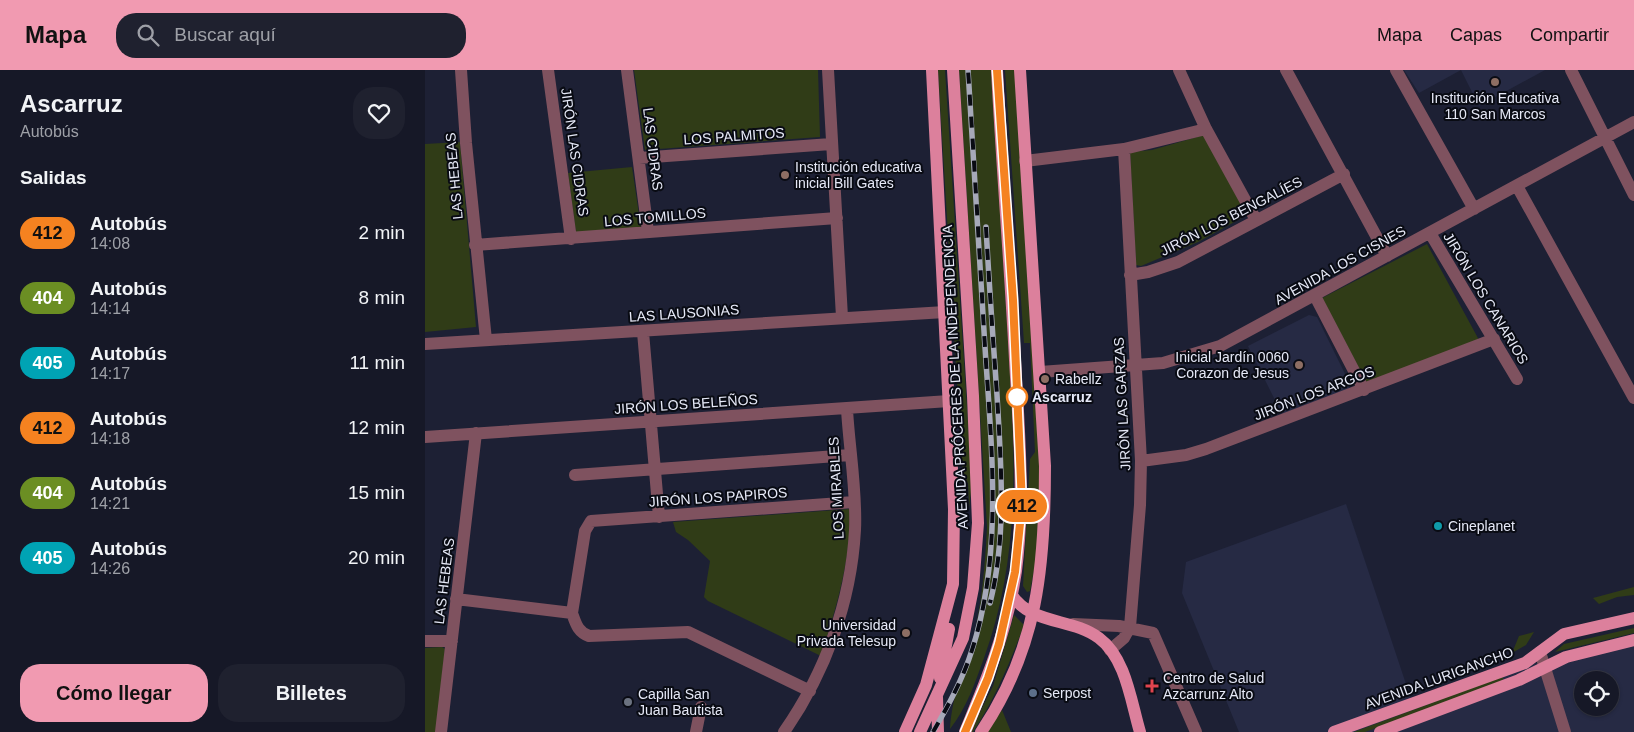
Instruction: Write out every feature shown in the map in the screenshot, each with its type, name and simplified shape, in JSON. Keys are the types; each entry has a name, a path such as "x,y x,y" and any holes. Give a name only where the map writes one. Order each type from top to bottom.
{"main road":[{"name":"AVENIDA PRÓCERES DE LA INDEPENDENCIA","path":"905,732 925,685 953,584 954,509 932,70"},
{"name":"AVENIDA PRÓCERES DE LA INDEPENDENCIA","path":"919,732 937,696 964,632 973,588 978,524 973,396 953,70"},
{"path":"965,732 994,663 1011,594 1018,545 1022,480 997,70"},
{"path":"981,732 1012,680 1027,642 1041,567 1045,494 1040,372 1019,70"},
{"path":"938,732 937,696 951,619 953,584"},
{"path":"1011,594 1020,607 1033,614 1092,634 1111,650 1123,674 1140,732"},
{"name":"AVENIDA LURIGANCHO","path":"1335,732 1518,666 1558,638 1571,632 1634,618"},
{"path":"1380,732 1519,680 1575,654 1634,640"}],"street":[{"name":"LAS HEBEAS","path":"461,70 475,245 486,340"},
{"name":"JIRÓN LAS CIDRAS","path":"548,70 571,239"},
{"name":"LAS CIDRAS","path":"627,70 648,232"},
{"path":"827,70 842,317"},
{"path":"1179,70 1206,129 1256,220"},
{"path":"1286,70 1387,256"},
{"path":"1396,70 1474,209"},
{"path":"1571,70 1634,195"},
{"name":"AVENIDA LOS CISNES","path":"1040,372 1163,363 1220,346 1634,122"},
{"path":"1025,161 1124,149 1206,129"},
{"name":"LOS PALMITOS","path":"639,158 831,144"},
{"name":"JIRÓN LAS GARZAS","path":"1124,149 1141,461 1140,505 1130,627"},
{"name":"JIRÓN LOS BENGALÍES","path":"1130,275 1164,268 1344,174"},
{"path":"1517,186 1634,398"},
{"name":"LOS TOMILLOS","path":"475,245 837,218"},
{"name":"JIRÓN LOS CANARIOS","path":"1430,233 1517,379"},
{"path":"1315,296 1364,390"},
{"name":"LAS LAUSONIAS","path":"425,344 945,312"},
{"path":"643,332 659,517"},
{"name":"JIRÓN LOS ARGOS","path":"1141,461 1186,455 1206,449 1494,339"},
{"name":"JIRÓN LOS BELEÑOS","path":"425,437 949,401"},
{"name":"LOS MIRABLES","path":"784,732 810,691 829,647 847,590 855,529 847,409"},
{"name":"LAS HEBEAS","path":"441,732 476,433"},
{"path":"575,475 850,455"},
{"name":"JIRÓN LOS PAPIROS","path":"572,613 587,526 591,521 854,502"},
{"path":"457,599 572,613 577,627 582,633 589,636 688,632 810,691"},
{"path":"1067,624 1130,627 1155,634 1196,732"},
{"path":"1111,650 1124,638 1130,627"},
{"path":"425,641 451,641"},
{"path":"1540,652 1565,732"},
{"path":"696,732 701,707"}],"shaded area":[{"path":"1404,70 1461,70 1419,93"},
{"name":"Institución Educativa 110 San Marcos","path":"1461,70 1545,70 1479,106"},
{"name":"Inicial Jardín 0060 Corazon de Jesus","path":"1309,315 1317,317 1350,384 1349,390 1282,414 1248,346"},
{"path":"1346,504 1414,708 1569,651 1634,634 1634,732 1239,732 1182,593 1186,562"}],"green space":[{"path":"634,70 818,70 820,137 645,150"},
{"path":"938,70 945,70 972,484 969,508 968,483 963,481"},
{"path":"959,70 992,70 1011,397 1013,484 1011,528 1006,571 997,615 974,686 950,729 955,695 972,643 981,600 987,527"},
{"path":"1005,70 1015,70 1040,477 1037,555 1030,591 1027,592 1023,586 1030,459 1035,452 1030,343 1024,343"},
{"path":"1204,135 1247,215 1198,242 1141,266 1136,265 1130,152 1152,150"},
{"path":"460,142 476,327 425,332 425,144"},
{"path":"632,167 641,228 576,233 568,173"},
{"path":"1427,244 1479,340 1368,385 1322,298"},
{"path":"850,509 848,547 842,584 821,656 708,601 704,597 710,561 688,540 676,532 673,522"},
{"path":"1634,587 1634,595 1617,597 1599,604 1593,598"},
{"path":"1014,615 1024,625 995,693 973,732 970,732 993,686"},
{"path":"1634,628 1634,633 1555,652 1564,644"},
{"path":"1534,632 1526,645 1512,653 1519,636"},
{"path":"442,647 445,649 436,732 425,732 425,648"},
{"path":"1501,677 1504,678 1501,681 1365,732 1354,732"},
{"path":"1002,710 1011,732 987,732"}],"railway":[{"path":"933,732 960,682 972,650 989,572 992,532 992,451 968,70"},
{"path":"986,227 1001,473 999,552 990,603"}],"bus line":[{"name":"412","path":"965,732 994,663 999,644 1015,572 1022,504 1013,300 997,70"}],"place":[{"name":"Institución Educativa 110 San Marcos","path":"1495,82"},
{"name":"Institución educativa inicial Bill Gates","path":"785,175"},
{"name":"Inicial Jardín 0060 Corazon de Jesus","path":"1299,365"},
{"name":"Rabellz","path":"1045,379"},
{"name":"Ascarruz","path":"1017,397"},
{"name":"Cineplanet","path":"1438,526"},
{"name":"Universidad Privada Telesup","path":"906,633"},
{"name":"Centro de Salud Azcarrunz Alto","path":"1152,686"},
{"name":"Serpost","path":"1033,693"},
{"name":"Capilla San Juan Bautista","path":"628,702"}]}
